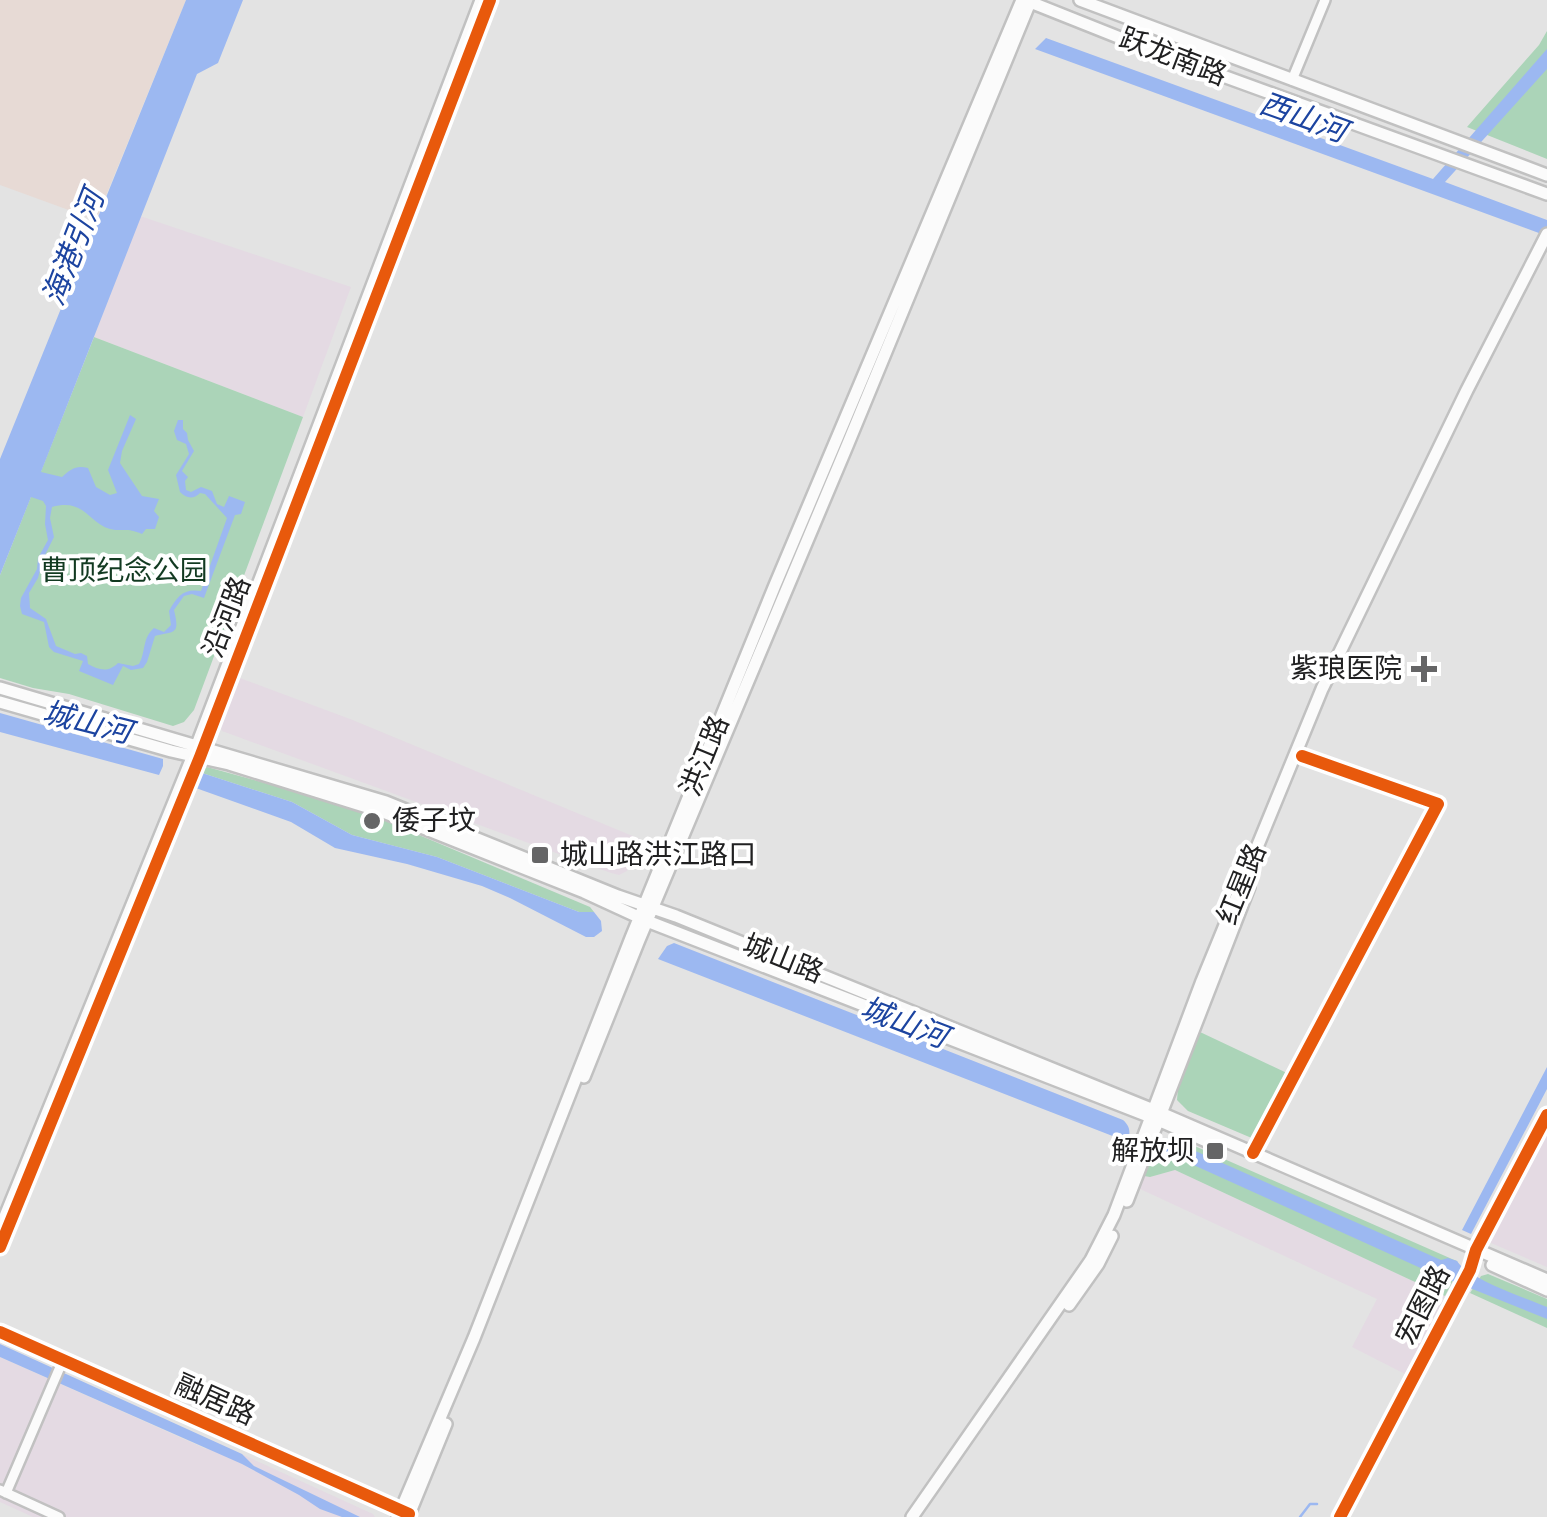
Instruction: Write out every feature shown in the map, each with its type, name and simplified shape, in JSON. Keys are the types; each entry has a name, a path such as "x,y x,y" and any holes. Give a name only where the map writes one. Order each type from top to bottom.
{"main road":[{"name":"跃龙南路","path":"1080,0 1547,175"},
{"name":"跃龙南路","path":"1027,1 1547,194"},
{"name":"洪江路","path":"404,1515 646,913 1027,1"},
{"name":"红星路","path":"912,1517 1091,1260 1114,1215 1328,694 1546,241"},
{"name":"红星路","path":"920,1517 1098,1264 1120,1219 1202,981 1322,689 1467,390 1546,241"},
{"name":"城山路","path":"0,688 198,751 386,802 646,913 1254,1153 1473,1259 1547,1280"},
{"name":"城山路","path":"0,702 171,751 198,751"},
{"name":"城山路","path":"1156,1115 1547,1290"}],"street":[{"name":"沿河路","path":"0,1226 198,751 480,0"},
{"name":"沿河路","path":"0,1248 490,0"},
{"path":"1292,80 1325,0"},
{"path":"1254,1153 1438,804 1302,756"},
{"name":"宏图路","path":"1340,1517 1547,1115"},
{"name":"融居路","path":"0,1332 61,1364 404,1515"},
{"path":"59,1517 3,1492 61,1364"}],"shaded area":[{"path":"0,0 186,0 96,220 0,185"},
{"path":"140,216 351,287 303,417 94,337"},
{"path":"237,677 350,719 640,839 627,871 611,873 222,731 219,722"},
{"path":"1547,1130 1547,1267 1491,1243 1489,1238"},
{"path":"1175,1170 1445,1296 1405,1374 1352,1347 1377,1299 1138,1188 1144,1176"},
{"path":"0,1357 206,1449 211,1440 375,1517 33,1517 0,1502"}],"green space":[{"path":"1547,31 1547,159 1467,127"},
{"name":"曹顶纪念公园","path":"94,337 303,417 194,710 184,722 173,726 69,694 0,678 0,575"},
{"path":"207,767 376,817 594,912 579,912 437,857 352,835 292,802 199,772"},
{"path":"1200,1032 1289,1074 1254,1139 1188,1111 1177,1100"},
{"path":"1161,1139 1181,1140 1457,1261 1460,1267 1445,1296 1175,1170 1144,1176"},
{"path":"1488,1274 1547,1299 1547,1328 1470,1293 1481,1276"}],"water":[{"path":"186,0 243,0 218,63 197,74 41,472 62,477 74,468 88,468 96,487 110,495 117,493 108,470 130,415 136,419 120,463 142,496 159,499 154,511 159,517 155,529 146,529 142,534 110,529 79,508 52,507 54,537 29,593 30,608 46,619 56,646 81,653 87,656 88,664 107,669 118,663 139,664 150,632 154,628 164,632 171,625 169,611 178,597 201,591 227,518 205,494 190,497 180,492 176,475 189,454 174,431 178,420 183,420 183,429 194,451 182,471 188,477 186,490 201,487 212,491 217,504 224,507 229,496 245,502 241,514 235,515 204,598 184,596 174,610 176,628 155,636 143,668 131,670 123,666 113,685 79,671 83,661 54,652 49,647 44,622 22,614 21,598 48,540 43,501 31,497 0,575 0,459"},
{"path":"1046,38 1433,179 1547,49 1547,69 1445,182 1547,220 1547,236 1035,49"},
{"path":"0,713 163,759 163,766 159,775 0,732"},
{"path":"199,772 292,802 352,835 437,857 579,912 594,912 602,931 586,937 482,886 335,848 291,822 193,787"},
{"path":"674,943 1123,1120 1129,1130 1128,1142 658,959"},
{"path":"1547,1067 1547,1089 1471,1234 1462,1230"},
{"path":"1166,1138 1441,1260 1457,1261 1485,1281 1547,1307 1547,1319 1450,1280 1446,1282 1167,1153 1157,1144"},
{"path":"0,1344 242,1454 254,1466 360,1517 342,1517 320,1509 242,1464 0,1357"}],"waterway":[{"path":"1300,1517 1310,1504 1317,1504"}],"cycle path":[{"path":"0,1247 200,757 490,0"},
{"path":"1253,1153 1438,804 1302,756"},
{"path":"1340,1517 1547,1115"},
{"path":"0,1332 409,1514"}],"place":[{"name":"紫琅医院","path":"1424,669"},
{"name":"倭子坟","path":"372,821"},
{"name":"城山路洪江路口","path":"540,855"},
{"name":"解放坝","path":"1215,1151"}],"water label":[{"name":"西山河","path":"1303,118"},
{"name":"海港引河","path":"74,248"},
{"name":"城山河","path":"87,723"},
{"name":"城山河","path":"904,1023"}]}
